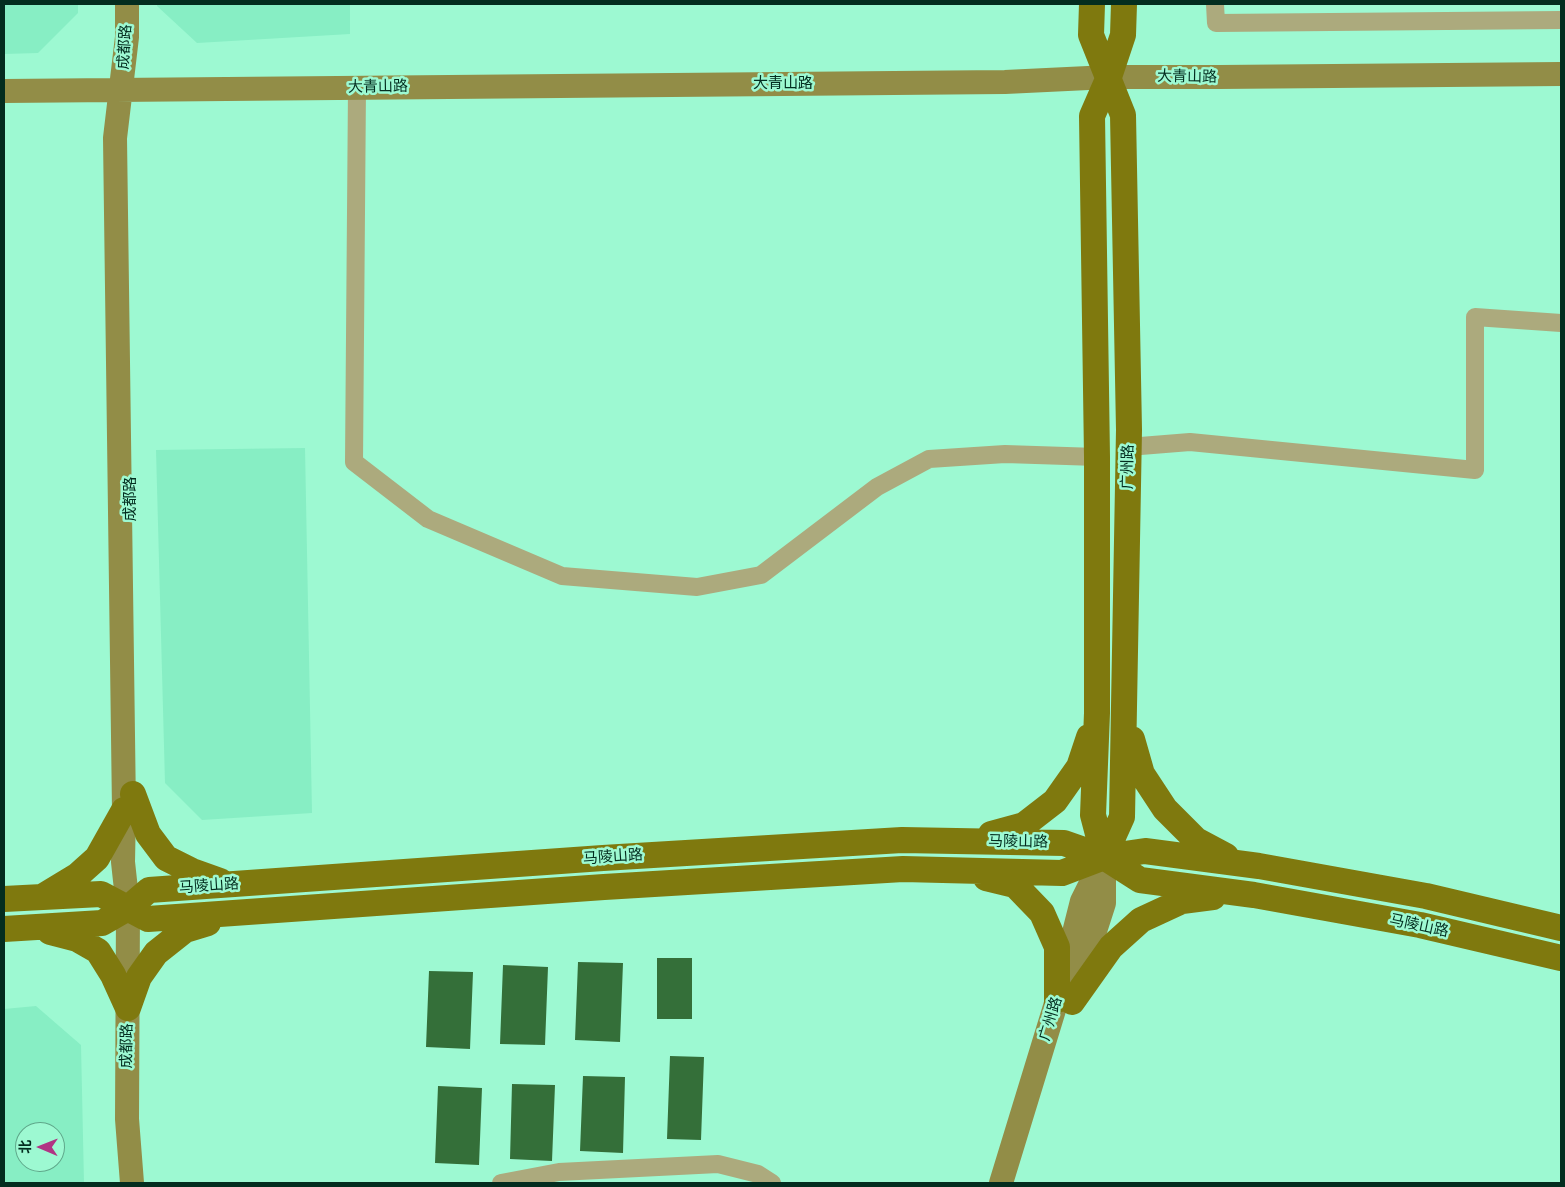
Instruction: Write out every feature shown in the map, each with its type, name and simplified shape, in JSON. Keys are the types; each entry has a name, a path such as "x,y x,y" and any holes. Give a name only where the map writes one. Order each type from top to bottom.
{"main road":[{"name":"广州路","path":"1092,4 1091,35 1123,115 1128,447 1122,817 1104,857"},
{"name":"广州路","path":"1104,857 1094,815 1097,713 1097,457 1092,116 1124,35 1124,4"},
{"path":"966,841 1024,825 1055,801 1079,767 1097,713"},
{"path":"1125,713 1142,774 1165,809 1196,840 1242,864"},
{"path":"41,897 78,875 97,858 129,802 148,834 166,858 192,872 233,885"},
{"name":"马陵山路","path":"4,929 102,923 128,908 149,890 603,858 883,841 966,841 1064,843 1104,857 1140,880 1243,894 1420,925 1561,958"},
{"name":"马陵山路","path":"4,900 101,894 148,919 710,880 903,869 1062,872 1104,857 1145,851 1242,864 1426,896 1561,928"},
{"path":"956,870 1015,885 1042,913 1057,946 1064,1001"},
{"path":"1064,1001 1111,947 1142,920 1182,901 1243,894"},
{"path":"128,1008 139,977 156,953 185,930 241,913"},
{"path":"32,927 77,939 98,952 113,976 128,1008"}],"street":[{"name":"成都路","path":"114,4 114,35 128,137 129,802 135,860 128,908 126,1118 132,1183"},
{"name":"成都路","path":"121,90 127,37 127,4"},
{"path":"1215,4 1216,23 1561,20"},
{"name":"大青山路","path":"4,91 1005,82 1109,77 1561,74"},
{"path":"357,88 354,462 428,519 562,576 697,587 761,575 877,487 928,459 1005,454 1097,457"},
{"path":"1128,447 1190,442 1474,470 1475,316 1561,323"},
{"name":"广州路","path":"1017,1183 1064,1001 1082,901 1104,857"},
{"name":"广州路","path":"1001,1183 1064,1001"},
{"path":"501,1183 560,1172 718,1164 758,1174 772,1183"}],"shaded area":[{"path":"4,4 78,4 78,13 38,53 4,54"},
{"path":"157,4 350,4 350,34 197,43"},
{"path":"305,448 312,813 202,820 165,783 156,450"},
{"path":"36,1006 81,1045 84,1183 4,1183 4,1009"}],"building":[{"path":"657,958 692,958 692,1019 657,1019"},
{"path":"578,962 623,963 620,1042 575,1040"},
{"path":"503,965 548,967 545,1045 500,1044"},
{"path":"429,971 473,972 470,1049 426,1047"},
{"path":"670,1056 704,1057 701,1140 667,1139"},
{"path":"583,1076 625,1077 623,1153 580,1151"},
{"path":"512,1084 555,1085 552,1161 510,1159"},
{"path":"438,1086 482,1088 479,1165 435,1163"}]}
